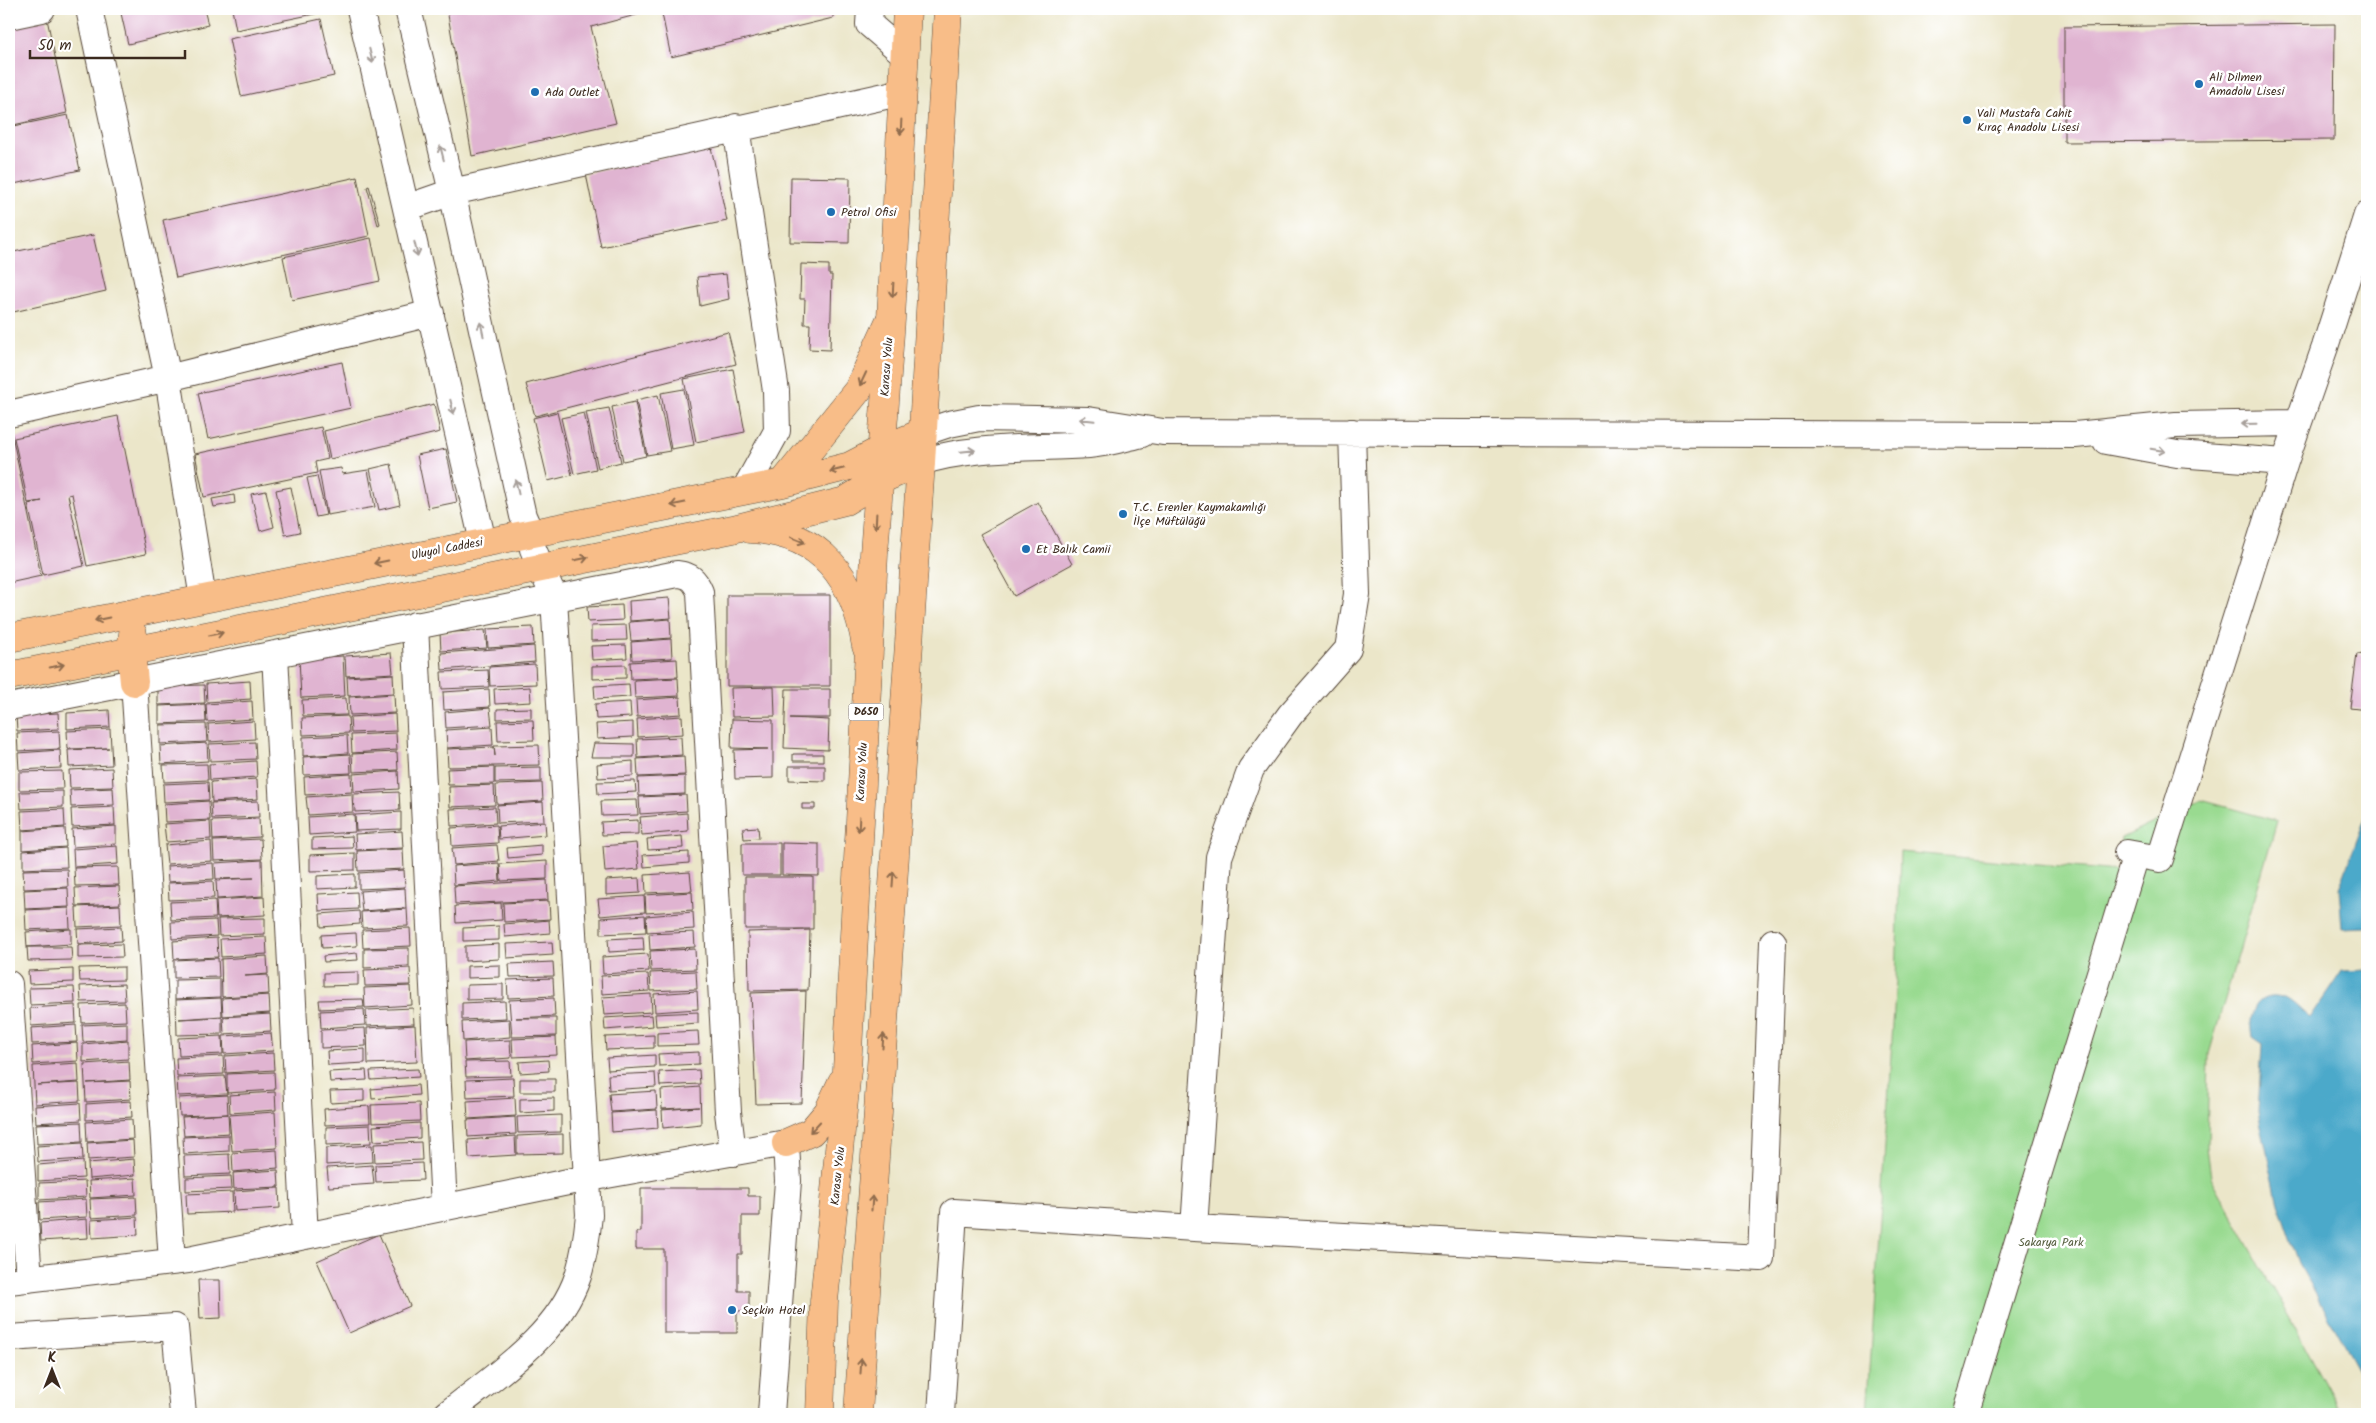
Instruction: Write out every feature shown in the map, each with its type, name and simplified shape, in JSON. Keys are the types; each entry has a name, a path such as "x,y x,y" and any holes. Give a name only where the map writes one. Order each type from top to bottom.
{"main road":[{"name":"Karasu Yolu","path":"820,1414 824,1301 848,1070 878,481 891,319 907,9"},
{"path":"858,1414 921,462 948,9"},
{"path":"783,483 858,390 891,319"},
{"name":"Uluyol Caddesi","path":"9,676 370,602 535,550 744,491 850,466 881,450 922,433"},
{"name":"Uluyol Caddesi","path":"9,638 483,542 535,550 734,529 845,501 878,481 921,462"},
{"path":"734,529 761,530 800,540 817,550 831,562 842,576 851,593 864,634 869,661"},
{"path":"134,682 131,651 134,630 143,624 202,606 203,599"},
{"path":"786,1143 811,1132 828,1112 848,1070"}],"street":[{"path":"9,16 42,9"},
{"path":"89,9 168,378 203,599"},
{"path":"360,9 483,542"},
{"path":"408,9 452,192 523,516 554,597 588,1178 589,1215 585,1247 577,1277 562,1308 543,1335 447,1414"},
{"path":"870,9 870,24 905,55"},
{"path":"406,208 452,192 736,127 903,92"},
{"path":"736,127 776,391 777,431 744,491"},
{"path":"1965,1414 2132,854 2160,859 2285,462 2367,215"},
{"path":"9,414 168,378 431,314"},
{"path":"922,433 949,424 978,418 1088,420 1152,432 2076,436 2176,426 2298,423"},
{"path":"921,462 949,453 1002,447 1091,446 1152,432"},
{"path":"1194,1228 1219,857 1251,769 1290,715 1348,649 1357,594 1352,432"},
{"path":"2076,436 2177,454 2285,462"},
{"path":"9,707 554,597 677,574 687,575 696,582 700,592 728,1102 733,1153"},
{"path":"415,625 444,1207"},
{"path":"275,654 305,1236"},
{"path":"134,682 172,1262"},
{"path":"941,1414 954,1212 1194,1228 1761,1258 1773,942"},
{"path":"9,984 19,1280 172,1262 588,1178 786,1143 788,1180 771,1414"},
{"path":"9,1338 175,1327 184,1414"}],"green space":[{"name":"Sakarya Park","path":"2201,800 2277,821 2209,1054 2207,1147 2211,1177 2342,1414 1867,1414 1896,980 1900,852 2118,871 2122,838"}],"water":[{"path":"2367,813 2367,927 2342,928 2339,888"},
{"path":"2367,970 2367,1387 2299,1264 2278,1203 2258,1112 2262,1044 2252,1037 2251,1020 2256,1005 2261,1000 2275,996 2285,998 2310,1018 2342,971"}],"building":[{"path":"120,9 204,9 208,25 128,44"},
{"path":"232,9 318,9 319,13 236,30"},
{"name":"Ada Outlet","path":"447,9 658,9 591,27 616,123 472,156"},
{"path":"661,9 833,9 833,18 671,57"},
{"path":"47,19 67,113 9,126 9,27"},
{"path":"321,19 334,76 241,96 229,39"},
{"name":"Ali Dilmen Amadolu Lisesi","path":"2335,24 2334,140 2064,142 2064,27"},
{"path":"68,115 80,170 9,185 9,127"},
{"path":"711,147 727,221 601,247 586,174"},
{"path":"357,177 369,236 176,278 163,220"},
{"path":"791,177 850,178 849,243 790,242"},
{"path":"369,186 380,224 378,225 367,187"},
{"path":"93,235 106,291 9,313 9,253"},
{"path":"371,238 380,281 292,300 283,257"},
{"path":"801,264 829,265 829,275 832,275 830,350 809,349 810,324 804,324 805,299 800,299"},
{"path":"726,274 729,299 700,306 697,277"},
{"path":"728,332 736,364 535,416 526,384"},
{"path":"342,362 351,408 208,439 198,393"},
{"path":"733,369 745,432 696,442 684,379"},
{"path":"684,389 694,445 671,449 661,393"},
{"path":"658,395 670,451 647,455 636,400"},
{"path":"635,402 646,456 623,461 612,407"},
{"path":"434,404 440,432 330,459 324,431"},
{"path":"609,408 621,462 598,468 586,412"},
{"path":"557,412 572,475 548,481 533,418"},
{"path":"584,413 596,469 574,474 561,418"},
{"path":"118,416 146,554 87,566 72,494 68,495 84,566 43,575 28,504 42,501 28,503 14,438"},
{"path":"321,427 328,459 315,462 317,473 204,497 195,454"},
{"path":"12,435 41,576 9,583 9,436"},
{"path":"446,449 457,502 428,508 417,455"},
{"path":"391,464 400,505 379,510 370,469"},
{"path":"341,468 342,474 368,470 375,507 327,515 319,471"},
{"path":"317,476 326,515 316,517 307,478"},
{"path":"291,487 300,532 285,535 276,490"},
{"path":"266,491 274,527 260,531 251,494"},
{"path":"234,495 235,503 214,507 212,499"},
{"name":"Et Balık Camii","path":"1038,502 1072,564 1014,596 980,534"},
{"path":"727,595 830,595 830,686 727,686"},
{"path":"669,598 671,618 630,621 629,601"},
{"path":"622,605 623,620 588,622 587,607"},
{"path":"670,619 671,638 631,641 629,622"},
{"path":"626,625 627,640 591,641 591,626"},
{"path":"533,627 534,645 488,648 487,629"},
{"path":"485,630 487,648 441,651 440,633"},
{"path":"671,639 672,658 632,660 631,642"},
{"path":"626,645 627,658 592,660 591,646"},
{"path":"534,646 535,662 442,670 441,653"},
{"path":"391,653 393,673 346,676 345,656"},
{"path":"2357,654 2367,655 2367,710 2350,708"},
{"path":"343,656 345,696 301,698 299,658"},
{"path":"677,659 678,677 631,679 630,662"},
{"path":"535,664 536,684 490,686 489,667"},
{"path":"626,665 626,678 592,679 592,666"},
{"path":"488,670 489,687 442,689 441,672"},
{"path":"393,674 394,693 348,696 347,677"},
{"path":"678,678 679,696 635,698 634,680"},
{"path":"250,681 251,699 207,702 206,684"},
{"path":"629,684 630,697 595,699 594,686"},
{"path":"204,685 205,703 158,705 158,686"},
{"path":"530,687 531,702 495,704 494,689"},
{"path":"774,687 775,716 732,717 731,688"},
{"path":"489,689 490,707 444,710 443,692"},
{"path":"786,689 830,689 830,718 790,718 829,720 828,750 784,748"},
{"path":"394,694 395,713 350,715 349,697"},
{"path":"680,697 681,714 637,717 636,700"},
{"path":"346,698 347,715 303,716 302,700"},
{"path":"252,701 253,719 207,722 206,704"},
{"path":"630,702 631,717 596,719 595,704"},
{"path":"205,704 206,722 159,724 159,706"},
{"path":"490,708 492,725 446,728 445,712"},
{"path":"531,708 531,718 497,719 497,709"},
{"path":"109,710 110,727 67,729 67,713"},
{"path":"58,713 59,729 17,731 16,715"},
{"path":"395,714 396,731 351,733 350,717"},
{"path":"348,716 349,733 303,735 302,718"},
{"path":"682,716 683,734 638,737 637,719"},
{"path":"732,719 773,720 773,778 735,779 734,750 768,749 731,748"},
{"path":"533,720 534,740 498,741 497,721"},
{"path":"254,721 255,739 209,742 208,724"},
{"path":"633,722 633,737 597,739 596,724"},
{"path":"206,724 207,742 160,744 160,725"},
{"path":"492,727 493,745 447,748 446,730"},
{"path":"110,729 112,765 69,767 68,750 109,748 68,749 67,731"},
{"path":"59,731 60,749 18,751 17,733"},
{"path":"396,733 397,750 352,753 351,735"},
{"path":"347,735 348,753 303,756 303,737"},
{"path":"681,737 682,755 638,758 637,739"},
{"path":"255,742 256,759 210,761 209,744"},
{"path":"207,743 208,761 161,764 160,746"},
{"path":"594,743 634,744 634,757 591,757"},
{"path":"539,745 540,765 448,767 447,749 494,747 495,756 494,746"},
{"path":"60,750 61,768 19,770 18,753"},
{"path":"397,752 398,770 353,772 352,754"},
{"path":"350,754 351,773 304,775 303,757"},
{"path":"793,754 823,754 823,761 793,761"},
{"path":"684,756 685,775 638,777 637,759"},
{"path":"256,761 257,777 210,780 209,764"},
{"path":"633,761 633,776 598,778 597,764"},
{"path":"207,764 208,780 164,782 163,765"},
{"path":"789,766 825,766 825,781 789,780"},
{"path":"494,767 494,784 448,785 447,769"},
{"path":"541,767 541,782 495,783 495,768"},
{"path":"112,768 113,787 70,788 69,770"},
{"path":"62,771 63,789 19,790 19,772"},
{"path":"398,771 399,789 354,792 353,774"},
{"path":"351,774 352,792 305,795 304,777"},
{"path":"685,776 685,794 639,796 638,778"},
{"path":"257,779 258,799 212,802 211,782"},
{"path":"635,781 636,792 598,794 597,782"},
{"path":"208,782 209,800 164,802 163,784"},
{"path":"542,783 543,801 497,804 496,785"},
{"path":"494,785 495,805 450,807 449,787"},
{"path":"113,788 114,805 71,807 70,790"},
{"path":"63,791 63,807 21,809 20,792"},
{"path":"399,792 400,810 355,812 354,794"},
{"path":"352,794 353,812 308,815 306,797"},
{"path":"686,795 687,811 640,814 639,797"},
{"path":"637,800 638,815 602,816 601,801"},
{"path":"209,801 210,820 165,822 164,804"},
{"path":"258,801 259,817 212,819 211,803"},
{"path":"543,802 544,821 498,823 497,805"},
{"path":"802,804 815,804 815,809 802,809"},
{"path":"114,807 115,825 72,827 71,809"},
{"path":"495,807 496,823 451,826 450,809"},
{"path":"64,809 65,827 22,830 21,811"},
{"path":"401,812 401,829 356,831 355,815"},
{"path":"687,813 688,831 642,835 640,817"},
{"path":"354,814 355,832 309,835 308,817"},
{"path":"259,819 260,837 213,840 212,821"},
{"path":"638,820 638,834 602,835 601,822"},
{"path":"210,821 211,839 166,842 164,824"},
{"path":"545,822 546,835 499,839 498,826"},
{"path":"497,825 498,843 452,846 451,828"},
{"path":"116,826 116,844 73,847 72,829"},
{"path":"758,827 759,838 744,839 743,828"},
{"path":"65,828 66,847 22,850 22,831"},
{"path":"402,831 403,848 356,850 355,834"},
{"path":"352,836 353,848 312,849 312,838"},
{"path":"682,836 683,848 648,850 647,839"},
{"path":"261,839 262,859 214,861 213,841"},
{"path":"211,841 212,861 167,864 165,845"},
{"path":"636,843 639,869 605,872 603,846"},
{"path":"742,843 780,843 780,875 742,875"},
{"path":"782,843 819,844 819,876 782,875"},
{"path":"497,845 499,861 454,865 452,848"},
{"path":"542,845 542,855 508,858 507,848"},
{"path":"117,846 118,864 74,867 73,849"},
{"path":"66,848 67,867 23,869 23,851"},
{"path":"403,849 404,869 358,871 357,851"},
{"path":"689,852 689,863 644,867 643,855"},
{"path":"355,853 355,870 310,871 310,855"},
{"path":"262,860 263,896 217,899 216,880 254,878 216,879 215,863"},
{"path":"547,861 547,879 501,881 500,864"},
{"path":"213,863 214,879 168,882 167,866"},
{"path":"499,863 500,881 454,885 453,866"},
{"path":"118,867 119,885 75,886 74,868"},
{"path":"67,869 68,887 24,889 23,870"},
{"path":"404,870 405,887 359,889 359,873"},
{"path":"690,872 692,891 646,893 645,875"},
{"path":"355,874 355,887 317,889 317,876"},
{"path":"745,877 813,877 813,929 745,929"},
{"path":"639,878 640,893 606,895 606,880"},
{"path":"547,880 548,900 455,904 454,886"},
{"path":"213,881 214,898 169,900 168,883"},
{"path":"119,886 120,904 76,906 75,888"},
{"path":"68,888 69,907 25,909 24,890"},
{"path":"405,888 406,908 362,911 360,891"},
{"path":"357,892 358,909 319,911 318,894"},
{"path":"692,892 693,910 646,913 645,895"},
{"path":"644,896 645,912 600,916 598,899"},
{"path":"264,897 265,915 217,918 216,900"},
{"path":"215,900 216,918 171,920 170,902"},
{"path":"549,901 550,919 504,922 503,903"},
{"path":"501,903 502,920 456,923 455,906"},
{"path":"120,905 121,925 77,927 76,907"},
{"path":"69,908 70,928 26,930 25,910"},
{"path":"407,909 408,926 362,928 361,912"},
{"path":"359,911 360,924 321,927 320,914"},
{"path":"693,912 694,929 647,932 646,916"},
{"path":"645,915 646,932 601,934 601,918"},
{"path":"265,918 265,934 219,936 218,919"},
{"path":"216,920 217,936 172,939 171,922"},
{"path":"549,920 550,933 505,937 504,924"},
{"path":"499,926 499,940 463,941 463,928"},
{"path":"121,927 122,941 78,944 77,929"},
{"path":"410,928 411,946 363,948 362,930"},
{"path":"71,929 71,944 27,947 26,932"},
{"path":"810,930 808,990 749,991 748,932"},
{"path":"694,932 695,947 650,950 649,934"},
{"path":"356,933 357,946 322,948 321,935"},
{"path":"266,937 267,954 221,957 220,939"},
{"path":"643,937 644,950 609,952 608,939"},
{"path":"217,938 218,957 174,959 173,941"},
{"path":"552,942 553,955 507,958 506,944"},
{"path":"122,944 123,957 78,958 78,945"},
{"path":"499,944 499,959 465,961 465,946"},
{"path":"27,947 71,947 72,960 28,961"},
{"path":"409,948 409,966 364,968 364,949"},
{"path":"695,949 696,969 651,971 650,951"},
{"path":"357,953 358,960 324,962 323,956"},
{"path":"648,954 649,971 603,974 602,957"},
{"path":"267,956 268,974 245,976 268,975 269,994 222,997 221,959"},
{"path":"218,958 219,977 174,978 174,960"},
{"path":"553,962 554,976 510,977 509,964"},
{"path":"500,965 500,977 467,978 467,966"},
{"path":"124,967 124,980 80,981 79,968"},
{"path":"410,968 411,985 365,986 364,970"},
{"path":"73,969 73,982 29,984 28,971"},
{"path":"696,971 697,989 651,991 650,973"},
{"path":"358,972 358,985 324,986 324,973"},
{"path":"648,974 649,991 602,994 601,976"},
{"path":"553,978 554,996 508,998 507,980"},
{"path":"220,979 220,997 175,999 175,980"},
{"path":"124,984 125,1001 81,1002 80,986"},
{"path":"503,984 503,999 467,1000 467,985"},
{"path":"411,986 412,1005 365,1008 364,988"},
{"path":"74,987 75,1003 30,1005 29,988"},
{"path":"697,991 698,1009 655,1012 654,994"},
{"path":"806,991 802,1103 756,1104 751,993"},
{"path":"651,994 652,1012 604,1015 602,997"},
{"path":"269,995 270,1013 223,1016 222,998"},
{"path":"221,998 222,1016 179,1019 222,1017 222,1034 177,1035 176,1000"},
{"path":"554,998 555,1016 516,1018 556,1018 556,1036 512,1037 509,1000"},
{"path":"363,999 364,1007 320,1009 319,1000"},
{"path":"505,1001 506,1018 462,1020 462,1003"},
{"path":"125,1003 126,1021 82,1023 81,1005"},
{"path":"75,1005 76,1023 31,1026 30,1008"},
{"path":"413,1008 414,1024 367,1026 366,1010"},
{"path":"364,1009 365,1025 321,1028 320,1011"},
{"path":"698,1012 698,1023 656,1026 655,1014"},
{"path":"270,1014 271,1031 224,1034 223,1017"},
{"path":"652,1015 653,1026 605,1030 604,1018"},
{"path":"509,1019 510,1037 463,1041 462,1022"},
{"path":"127,1023 127,1039 83,1042 82,1025"},
{"path":"76,1025 77,1042 32,1044 31,1028"},
{"path":"415,1025 417,1062 368,1064 367,1028"},
{"path":"365,1028 366,1046 321,1048 321,1030"},
{"path":"698,1031 699,1045 657,1046 657,1033"},
{"path":"271,1033 273,1051 224,1054 223,1036"},
{"path":"654,1035 654,1048 606,1050 605,1037"},
{"path":"222,1036 223,1054 179,1056 178,1038"},
{"path":"556,1037 557,1055 513,1057 512,1039"},
{"path":"128,1040 128,1059 83,1062 83,1044"},
{"path":"510,1040 511,1058 465,1061 464,1042"},
{"path":"77,1043 78,1061 33,1064 32,1046"},
{"path":"365,1049 365,1063 328,1065 327,1051"},
{"path":"699,1052 699,1064 659,1066 658,1054"},
{"path":"273,1053 274,1070 226,1073 225,1056"},
{"path":"655,1055 655,1067 608,1070 607,1058"},
{"path":"223,1056 224,1074 177,1076 176,1058"},
{"path":"548,1060 549,1071 520,1073 519,1062"},
{"path":"129,1061 130,1080 87,1083 130,1081 131,1099 86,1102 84,1064"},
{"path":"510,1061 511,1076 466,1077 465,1062"},
{"path":"78,1063 79,1082 37,1085 79,1083 80,1101 35,1104 33,1066"},
{"path":"418,1069 419,1077 371,1080 370,1071"},
{"path":"366,1070 367,1080 330,1082 329,1072"},
{"path":"699,1070 700,1084 660,1086 659,1072"},
{"path":"274,1072 275,1090 227,1093 227,1074"},
{"path":"655,1073 656,1087 609,1090 608,1075"},
{"path":"225,1076 227,1094 178,1096 177,1078"},
{"path":"513,1078 514,1096 467,1098 466,1080"},
{"path":"520,1079 555,1079 555,1092 520,1092"},
{"path":"418,1085 419,1095 372,1099 371,1089"},
{"path":"700,1087 701,1124 663,1128 662,1110 699,1107 662,1109 661,1090"},
{"path":"364,1090 364,1101 331,1103 330,1091"},
{"path":"656,1091 657,1109 611,1112 609,1094"},
{"path":"275,1092 276,1110 230,1113 229,1095"},
{"path":"227,1095 228,1114 180,1116 179,1098"},
{"path":"515,1098 516,1116 468,1119 467,1101"},
{"path":"554,1098 554,1111 520,1113 520,1099"},
{"path":"131,1101 132,1117 86,1120 86,1104"},
{"path":"80,1103 81,1120 36,1123 35,1106"},
{"path":"419,1103 420,1121 372,1123 371,1105"},
{"path":"369,1106 370,1123 325,1125 324,1109"},
{"path":"657,1110 658,1128 612,1132 611,1113"},
{"path":"275,1112 277,1148 232,1151 229,1115"},
{"path":"228,1114 229,1133 184,1136 182,1117"},
{"path":"561,1115 561,1132 518,1133 517,1117"},
{"path":"515,1117 516,1134 468,1137 467,1120"},
{"path":"132,1119 133,1139 87,1142 86,1122"},
{"path":"81,1122 82,1142 37,1144 36,1124"},
{"path":"420,1123 420,1138 374,1141 373,1126"},
{"path":"370,1125 371,1143 326,1145 326,1127"},
{"path":"563,1134 563,1153 517,1154 517,1136"},
{"path":"229,1135 229,1151 184,1154 183,1137"},
{"path":"515,1136 516,1155 469,1158 468,1140"},
{"path":"133,1140 134,1157 88,1160 87,1143"},
{"path":"421,1142 422,1160 375,1162 374,1144"},
{"path":"82,1143 83,1159 38,1162 37,1146"},
{"path":"372,1145 373,1162 326,1165 326,1148"},
{"path":"277,1150 278,1168 233,1172 232,1153"},
{"path":"229,1154 230,1174 185,1176 184,1156"},
{"path":"134,1159 135,1175 89,1179 88,1163"},
{"path":"83,1161 84,1178 38,1181 38,1165"},
{"path":"422,1163 423,1180 376,1182 375,1165"},
{"path":"372,1165 374,1184 329,1187 327,1168"},
{"path":"278,1170 279,1187 234,1189 233,1173"},
{"path":"231,1176 232,1189 186,1191 186,1178"},
{"path":"135,1178 136,1195 90,1198 89,1181"},
{"path":"85,1181 86,1197 39,1200 39,1183"},
{"path":"279,1188 280,1208 235,1211 234,1191"},
{"path":"641,1188 748,1188 748,1196 760,1196 760,1216 742,1216 742,1254 738,1254 738,1291 749,1291 749,1311 737,1311 737,1333 664,1333 664,1249 636,1249 636,1232 641,1232"},
{"path":"232,1192 233,1212 187,1214 186,1194"},
{"path":"136,1197 137,1215 91,1218 90,1199"},
{"path":"86,1199 87,1217 40,1220 39,1202"},
{"path":"137,1217 138,1235 92,1238 91,1220"},
{"path":"87,1219 88,1238 41,1241 40,1223"},
{"path":"379,1234 410,1306 349,1333 317,1261"},
{"path":"198,1280 220,1280 221,1318 200,1319"}],"place":[{"name":"Ali Dilmen Amadolu Lisesi","path":"2199,84"},
{"name":"Ada Outlet","path":"535,92"},
{"name":"Vali Mustafa Cahit Kıraç Anadolu Lisesi","path":"1967,120"},
{"name":"Petrol Ofisi","path":"831,212"},
{"name":"T.C. Erenler Kaymakamlığı İlçe Müftülüğü","path":"1123,514"},
{"name":"Et Balık Camii","path":"1026,549"},
{"name":"Seçkin Hotel","path":"732,1310"}]}
